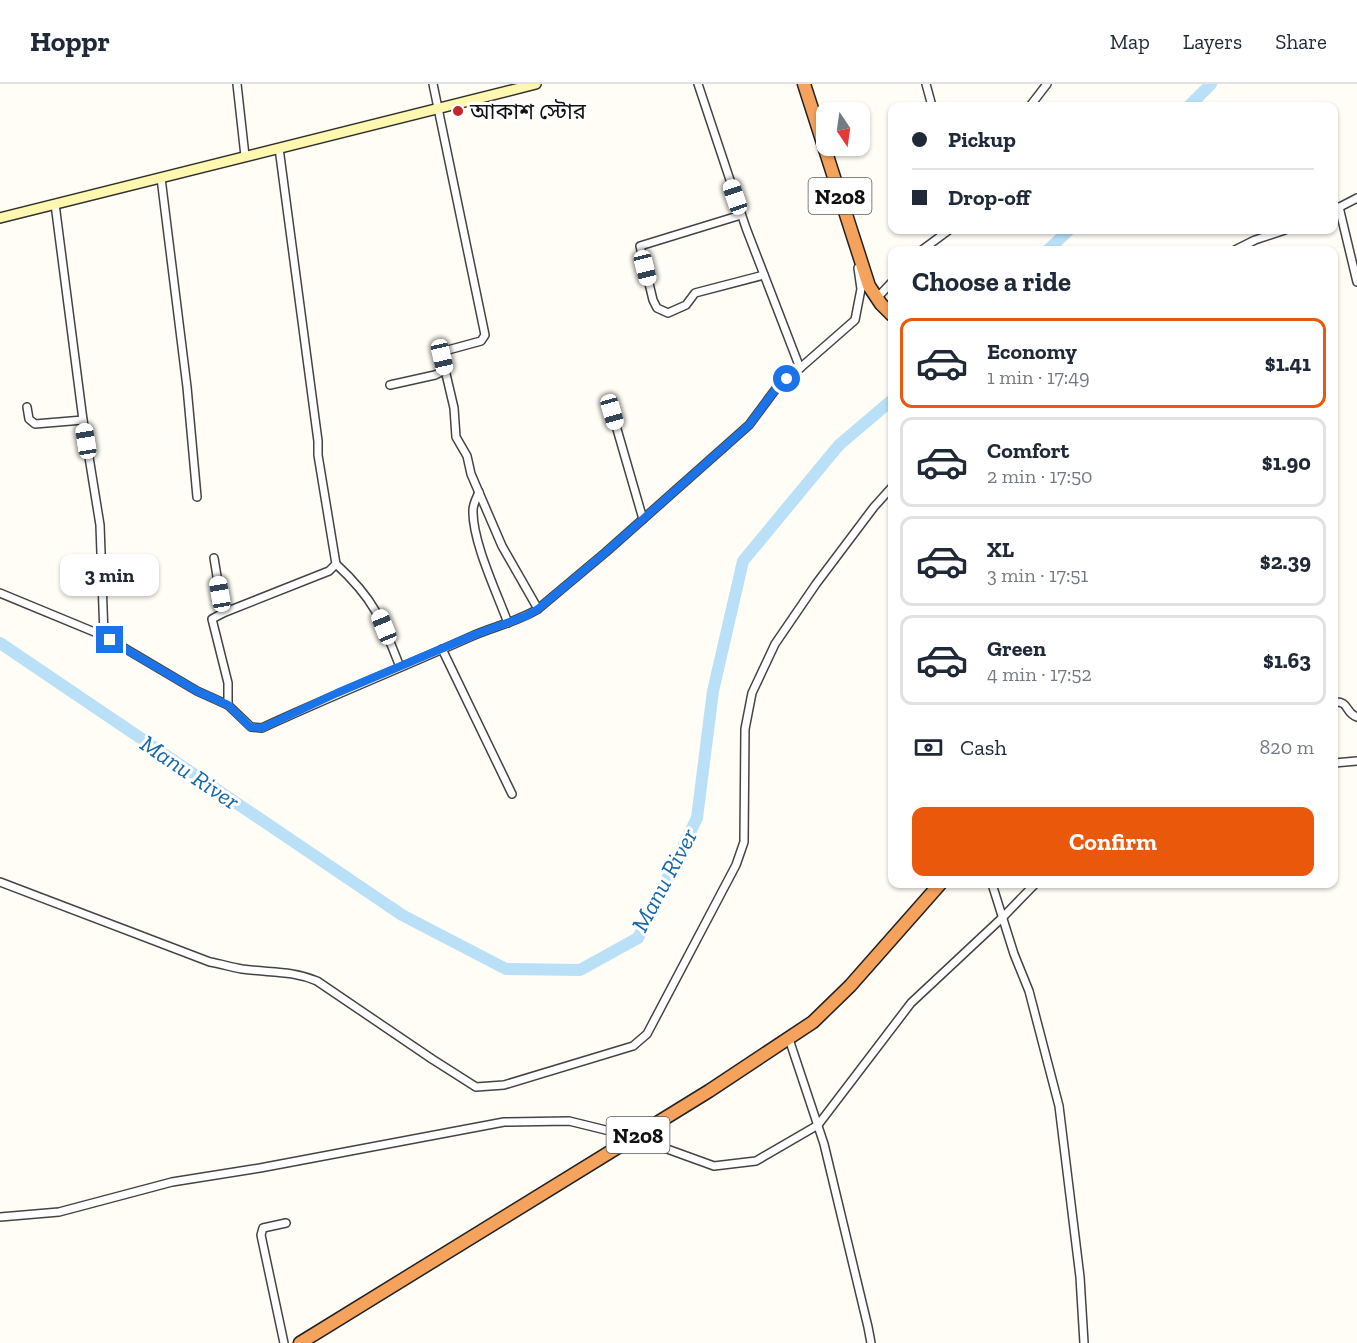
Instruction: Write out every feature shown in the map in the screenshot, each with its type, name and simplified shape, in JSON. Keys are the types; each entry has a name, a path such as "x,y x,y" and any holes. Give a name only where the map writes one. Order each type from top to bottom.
{"highway":[{"name":"N208","path":"804,84 869,286 888,311"},
{"name":"N208","path":"300,1343 634,1137 813,1022 850,986 936,888"}],"main road":[{"path":"0,218 536,84"}],"street":[{"path":"237,84 246,156"},
{"path":"433,84 485,335 481,341 443,353 454,408 456,436 467,456 471,474 502,546 538,609"},
{"path":"698,84 741,215 800,368"},
{"path":"926,84 931,102"},
{"path":"1033,102 1047,84"},
{"path":"279,148 318,455 336,564 367,596 380,616 400,667"},
{"path":"161,178 188,387 197,497"},
{"path":"1338,207 1357,198"},
{"path":"56,204 83,420 100,525 105,636"},
{"path":"741,215 640,246 653,300 657,308 668,313 686,305 695,293 764,275"},
{"path":"1338,215 1357,282"},
{"path":"927,246 942,234"},
{"path":"1243,246 1272,234"},
{"path":"0,593 105,636 197,691 228,705 250,727 262,728 337,693 526,616 538,609 749,425 775,390 855,320 861,288 854,238"},
{"path":"879,301 888,288"},
{"path":"390,385 435,375 445,370"},
{"path":"27,407 29,418 35,424 83,420"},
{"path":"612,412 643,519"},
{"path":"0,882 210,962 243,969 280,971 302,975 317,981 476,1087 504,1085 633,1046 647,1035 736,865 744,842 746,729 752,693 761,673 775,644 816,584 888,491"},
{"path":"479,492 472,508 477,532 485,563 508,622"},
{"path":"214,558 223,613"},
{"path":"228,705 228,683 212,619 329,571 336,564"},
{"path":"442,649 512,794"},
{"path":"1338,702 1342,702 1350,714 1357,717"},
{"path":"1338,763 1357,761"},
{"path":"993,888 1029,991 1059,1106 1080,1277 1084,1343"},
{"path":"0,1217 59,1212 171,1182 260,1168 504,1122 569,1121 634,1137 714,1166 756,1161 818,1125 911,1003 1031,888"},
{"path":"789,1039 818,1125 871,1343"},
{"path":"284,1343 261,1235 263,1228 286,1223"}],"waterway":[{"name":"Manu River","path":"1193,102 1211,84"},
{"name":"Manu River","path":"1052,246 1065,234"},
{"name":"Manu River","path":"0,643 402,915 506,969 580,970 638,938 697,818 713,691 743,561 839,445 888,403"}],"place":[{"name":"আকাশ স্টোর","path":"458,111"}],"route":[{"path":"110,640 197,691 228,705 250,727 262,728 337,693 474,635 526,616 538,609 749,425 775,390 787,379"}]}
